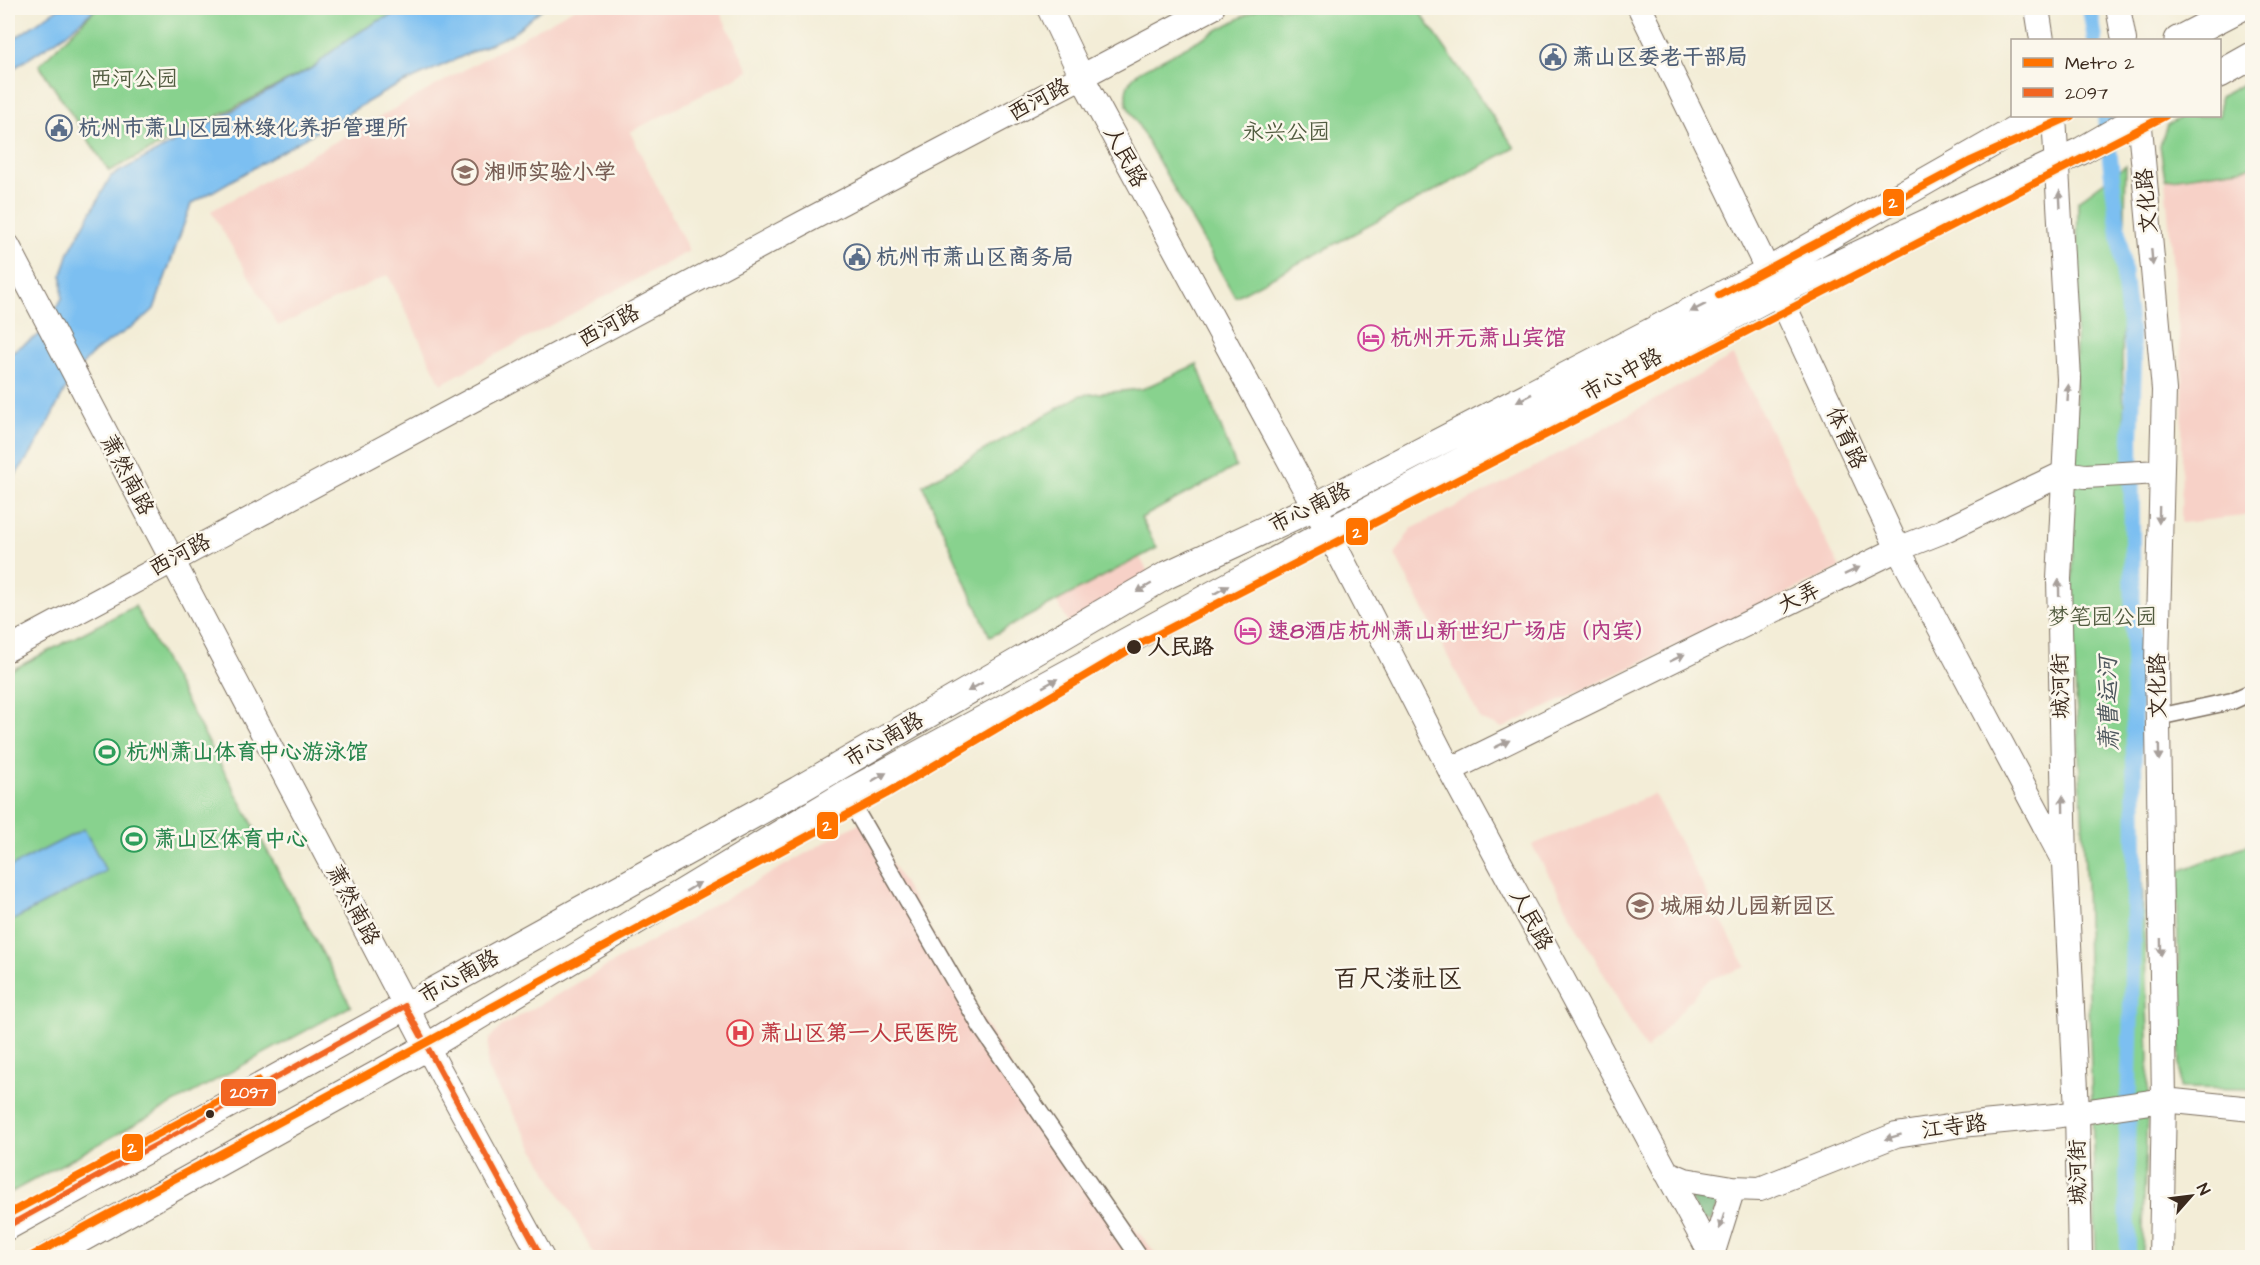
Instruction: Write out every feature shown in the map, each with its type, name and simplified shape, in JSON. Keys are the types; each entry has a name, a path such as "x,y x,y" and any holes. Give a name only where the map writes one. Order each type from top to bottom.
{"main road":[{"path":"2180,39 2240,8"},
{"path":"2221,73 2253,56"},
{"name":"市心中路","path":"46,1257 427,1047 846,794 1328,532 1773,281 2038,117"},
{"name":"市心中路","path":"1773,281 2070,156 2137,118"},
{"name":"市心南路","path":"8,1226 798,790 1167,575 1314,507 1773,281"}],"street":[{"name":"人民路","path":"1049,8 1082,77 1328,532 1450,770 1712,1256"},
{"name":"西河路","path":"8,649 803,223 1212,8"},
{"name":"体育路","path":"1640,8 1773,281 1898,549 2065,863"},
{"path":"2037,8 2042,39"},
{"path":"2118,8 2124,39"},
{"name":"城河街","path":"2054,117 2070,156 2069,379 2074,474 2059,579 2065,863 2066,1114 2080,1257"},
{"name":"文化路","path":"2137,118 2164,390 2160,472 2158,717 2164,1100 2161,1257"},
{"name":"萧然南路","path":"10,257 38,305 405,1006 542,1257"},
{"name":"大弄","path":"1450,770 1898,549 2074,474 2160,472"},
{"path":"2158,717 2232,701 2253,692"},
{"path":"846,794 981,1027 1140,1257"},
{"name":"江寺路","path":"1666,1172 1685,1180 1733,1188 1760,1189 1896,1135 2164,1100 2253,1109"},
{"path":"1712,1256 1733,1188"}],"shaded area":[{"name":"湘师实验小学","path":"575,8 718,8 749,71 630,132 689,251 441,384 388,275 278,326 211,211"},
{"path":"2252,167 2252,515 2181,523 2183,379 2165,180"},
{"path":"1733,356 1840,568 1503,728 1481,720 1395,555 1411,529 1529,470"},
{"path":"1133,544 1153,582 1071,628 1050,589"},
{"name":"城厢幼儿园新园区","path":"1654,794 1746,967 1708,980 1646,1050 1532,845"},
{"name":"萧山区第一人民医院","path":"866,819 1040,1118 1159,1257 596,1257 487,1068 489,1039 502,1026"}],"green space":[{"name":"西河公园","path":"97,8 424,8 393,15 374,23 341,45 316,66 109,171 39,65"},
{"name":"永兴公园","path":"1259,8 1417,8 1515,148 1235,297 1127,105 1126,94 1129,82 1140,71"},
{"path":"2252,79 2252,167 2165,180 2160,145 2167,125 2182,117 2221,117 2221,96"},
{"name":"梦笔园公园","path":"2126,165 2122,361 2149,1057 2142,1257 2096,1257 2086,888 2072,621 2078,201"},
{"path":"1197,364 1236,467 1141,518 1157,548 990,637 923,485 1081,395 1142,389"},
{"name":"萧山区体育中心","path":"135,606 351,1006 8,1194 8,672"},
{"path":"2252,843 2252,1089 2180,1088 2177,872"},
{"path":"1698,1189 1720,1198 1711,1221 1703,1220 1690,1200"}],"water":[{"path":"59,8 96,8 66,34 8,72 8,43"},
{"path":"424,8 543,8 512,34 388,90 191,204 154,309 146,317 100,348 84,363 64,392 34,449 8,485 8,354 44,332 62,298 62,275 69,252 111,176 316,66 341,45 374,23 393,15"},
{"path":"84,829 106,871 8,923 8,868"}],"waterway":[{"name":"萧曹运河","path":"2090,8 2095,39"},
{"name":"萧曹运河","path":"2105,117 2134,363 2131,437 2135,865 2127,1146 2128,1258"}],"metro line":[{"name":"2","path":"1719,295 1969,162 2069,117"},
{"name":"2","path":"28,1258 886,794 1139,644 2163,117"},
{"name":"2","path":"8,1214 257,1081"}],"transit line":[{"name":"2097","path":"8,1226 405,1006 542,1258"}],"place":[{"name":"萧山区委老干部局","path":"1553,57"},
{"name":"杭州市萧山区园林绿化养护管理所","path":"59,128"},
{"name":"湘师实验小学","path":"465,172"},
{"name":"杭州市萧山区商务局","path":"857,257"},
{"name":"杭州开元萧山宾馆","path":"1371,338"},
{"name":"速8酒店杭州萧山新世纪广场店（内宾）","path":"1248,631"},
{"name":"人民路","path":"1134,647"},
{"name":"杭州萧山体育中心游泳馆","path":"107,752"},
{"name":"萧山区体育中心","path":"134,839"},
{"name":"城厢幼儿园新园区","path":"1640,906"},
{"name":"萧山区第一人民医院","path":"740,1033"}],"district":[{"name":"百尺溇社区","path":"1398,979"}]}
